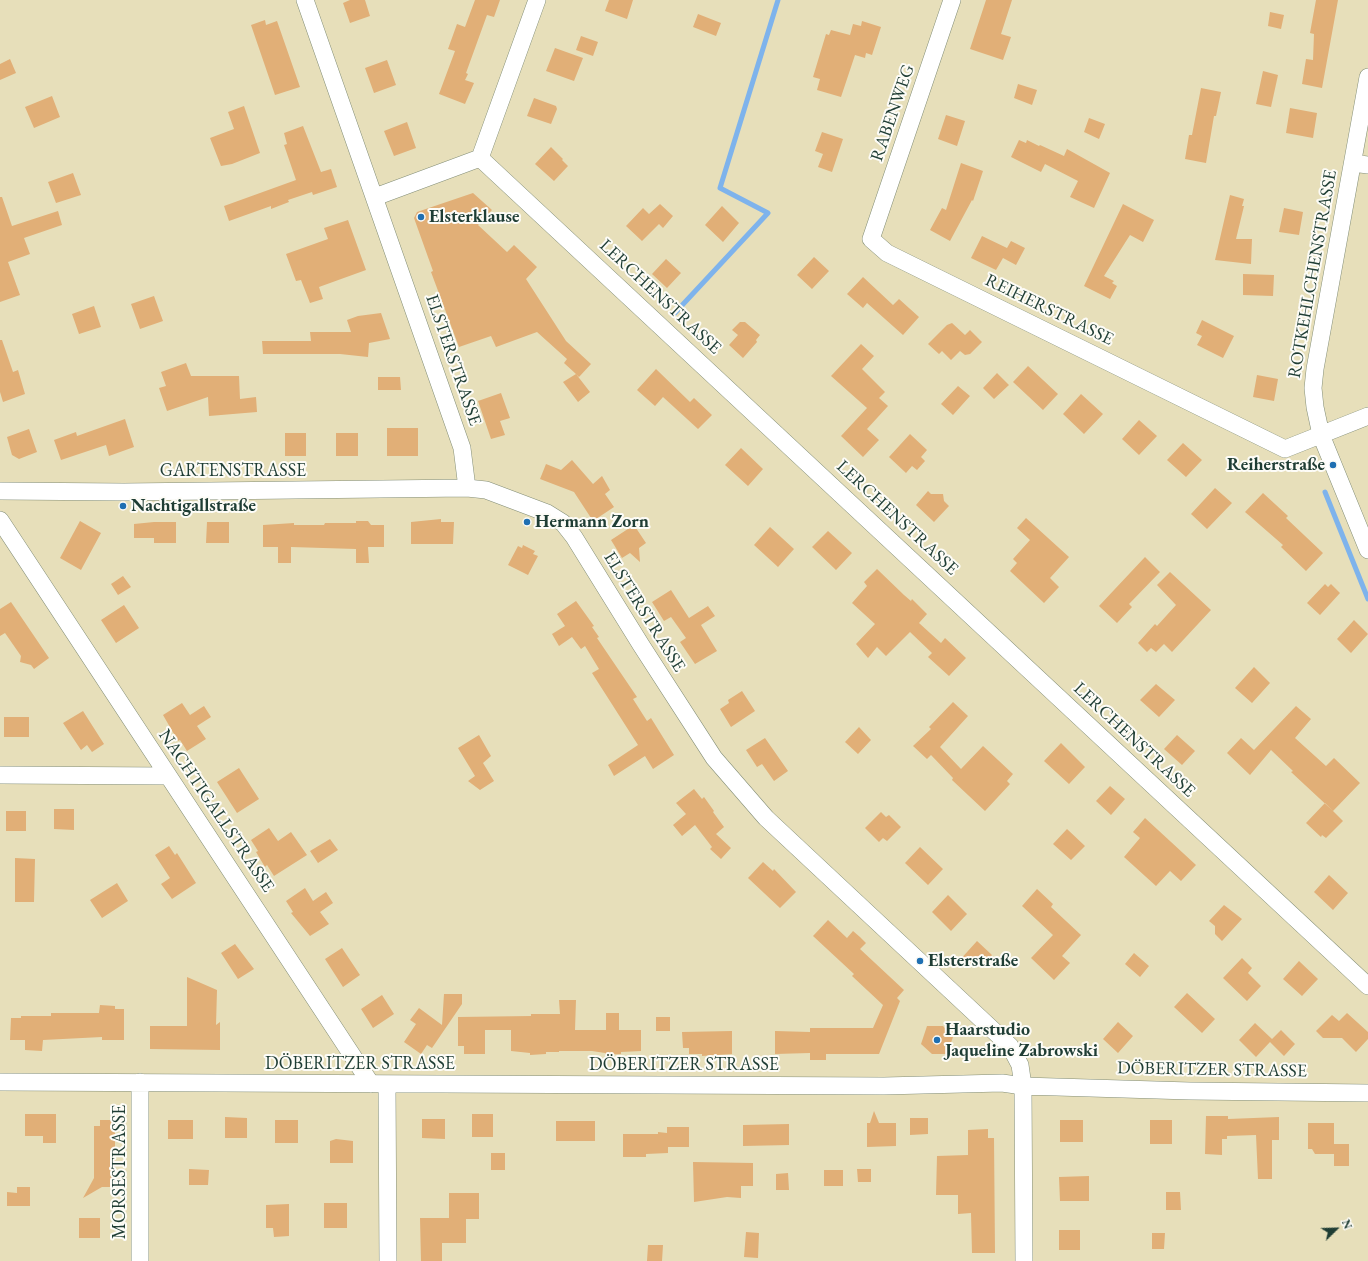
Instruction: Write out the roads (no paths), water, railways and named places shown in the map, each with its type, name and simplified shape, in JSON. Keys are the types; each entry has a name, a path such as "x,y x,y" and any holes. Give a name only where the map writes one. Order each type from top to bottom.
{"street":[{"name":"ELSTERSTRASSE","path":"305,0 462,448 467,488 486,490 547,513 563,522 714,758 766,818 1010,1046 1020,1065 1023,1086 1024,1261"},
{"path":"375,197 480,158 538,0"},
{"name":"RABENWEG","path":"871,239 952,0"},
{"name":"ROTKEHLCHENSTRASSE","path":"1368,76 1360,164 1315,369 1314,396 1321,435 1368,550"},
{"name":"LERCHENSTRASSE","path":"480,158 1368,986"},
{"name":"REIHERSTRASSE","path":"871,239 887,253 1285,449 1368,416"},
{"name":"GARTENSTRASSE","path":"0,491 467,488"},
{"name":"NACHTIGALLSTRASSE","path":"0,520 168,776 379,1084"},
{"path":"0,775 168,776"},
{"name":"DÖBERITZER STRASSE","path":"0,1082 884,1086 1002,1084 1023,1086 1368,1093"},
{"name":"MORSESTRASSE","path":"140,1082 140,1261"},
{"path":"379,1084 388,1261"}],"waterway":[{"path":"673,315 768,213 720,188 778,0"},
{"path":"1325,492 1368,599"}],"place":[{"name":"Elsterklause","path":"421,217"},
{"name":"Reiherstraße","path":"1333,465"},
{"name":"Nachtigallstraße","path":"123,506"},
{"name":"Hermann Zorn","path":"527,522"},
{"name":"Elsterstraße","path":"920,961"},
{"name":"Haarstudio Jaqueline Zabrowski","path":"937,1040"}]}
